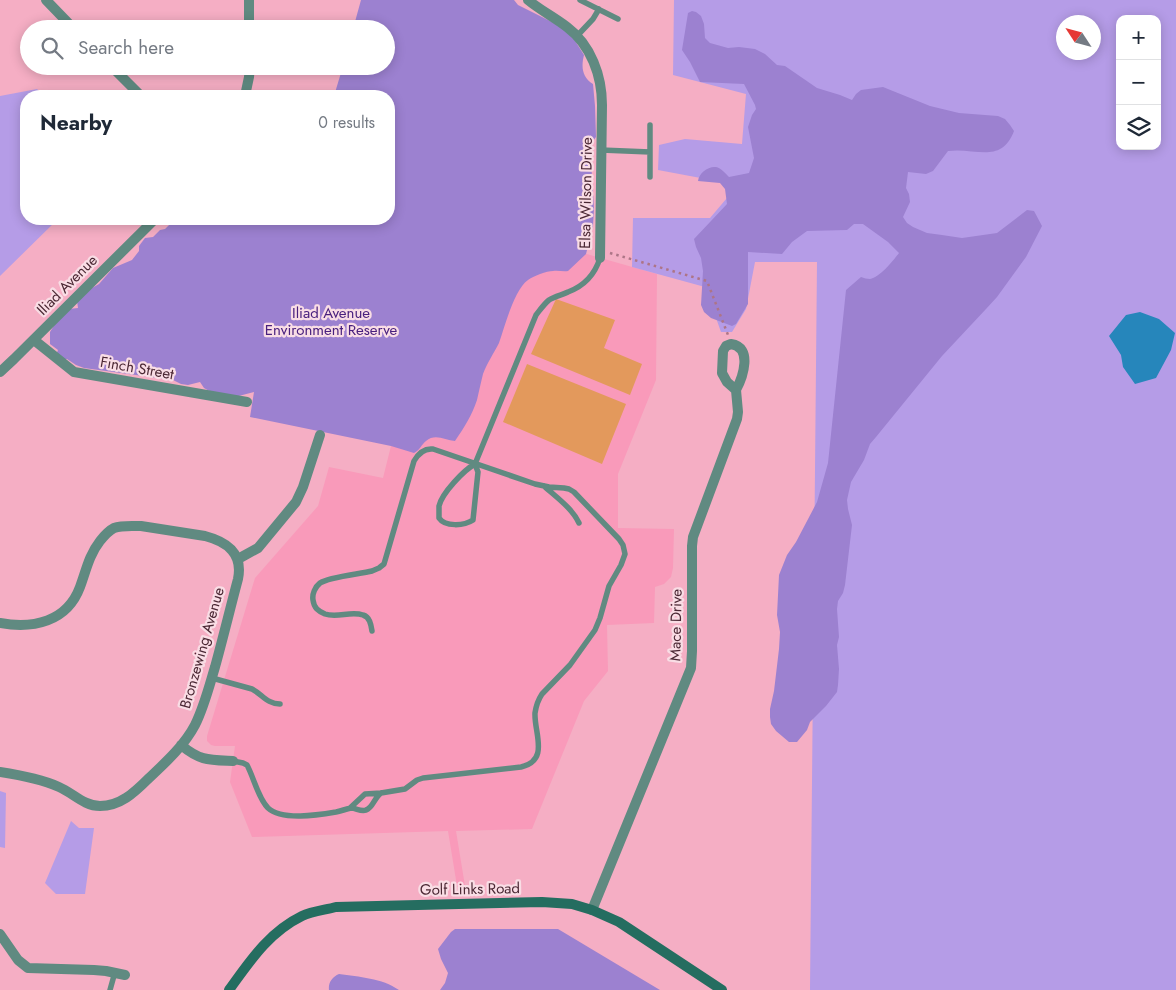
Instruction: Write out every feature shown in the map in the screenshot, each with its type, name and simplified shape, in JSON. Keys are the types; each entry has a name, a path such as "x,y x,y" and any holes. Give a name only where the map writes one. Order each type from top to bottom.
{"main road":[{"name":"Golf Links Road","path":"229,990 250,960 274,934 303,916 336,907 542,902 572,904 592,910 619,922 722,990"}],"street":[{"path":"46,0 65,20"},
{"path":"249,0 249,20"},
{"name":"Elsa Wilson Drive","path":"528,0 568,27 577,36 591,56 600,80 602,91 600,254"},
{"path":"120,75 135,90"},
{"path":"246,90 249,75"},
{"name":"Iliad Avenue","path":"0,372 149,225"},
{"name":"Finch Street","path":"34,340 74,372 247,402"},
{"path":"731,344 726,346 723,351 722,372 727,382 736,390"},
{"name":"Mace Drive","path":"592,910 691,668 693,537 737,420 736,390 744,372 744,354 742,349 738,345 731,344"},
{"path":"0,623 11,625 38,624 50,620 70,606 76,596 96,546 109,531 115,528 141,526 205,536 226,545 238,559 258,548 296,502 303,487 320,435"},
{"name":"Bronzewing Avenue","path":"0,772 24,776 54,785 89,804 102,806 117,803 138,789 181,746 195,726 212,678 238,579 238,559"},
{"path":"181,746 199,758 233,761"},
{"path":"0,934 18,960 28,968 94,970 120,974"}],"lane":[{"path":"580,0 618,19"},
{"path":"577,36 594,19 599,9"},
{"path":"650,125 650,177"},
{"path":"601,150 650,152"},
{"name":"Elsa Wilson Drive","path":"475,464 478,472 473,520 466,524 442,522 439,518 441,502 467,468 475,464 536,315 546,302 581,286 594,271 600,254"},
{"path":"233,761 248,766 264,804 270,810 296,816 338,812 350,808 365,794 405,789 417,780 424,778 521,767 530,763 537,757 539,745 535,715 539,700 570,665 591,637 600,618 608,586 621,565 625,554 619,540 570,489 535,484 433,448 428,448 416,458 412,466 384,564 372,571 326,580 315,589 313,599 318,610 328,615 348,613 363,615 370,620 372,631"},
{"path":"544,486 574,514 579,523"},
{"path":"212,678 252,688 270,702 280,704"},
{"path":"350,808 368,810 373,805 376,796 381,793"},
{"path":"110,990 120,974"}],"path":[{"path":"600,254 707,281 731,344"}],"shaded area":[{"path":"674,0 1176,0 1176,990 810,990 817,262 755,262 746,309 732,332 721,332 705,287 632,267 633,218 710,218 738,185 658,170 659,145 685,139 742,144 746,94 673,75"},
{"path":"20,92 20,225 52,225 0,276 0,96"},
{"path":"481,224 657,274 656,380 618,474 618,528 674,529 673,568 671,577 664,584 655,587 654,623 607,625 608,671 584,701 532,829 456,831 465,886 457,886 448,831 252,837 230,782 235,746 211,745 207,741 207,736 255,578 318,506 329,467 383,478 391,446"},
{"path":"0,791 6,793 5,848 0,847"},
{"path":"71,821 79,828 94,828 85,894 56,894 45,883"}],"green space":[{"name":"Iliad Avenue Environment Reserve","path":"361,0 514,0 518,5 558,25 572,36 584,55 583,68 585,75 593,84 596,137 590,145 594,209 593,226 586,254 568,271 544,273 530,278 518,292 510,309 499,343 483,374 473,411 455,441 433,437 414,453 391,446 250,417 254,392 231,398 213,393 204,388 200,382 188,385 173,380 84,368 56,355 58,350 50,344 50,332 55,324 69,309 78,308 77,301 85,292 99,284 113,268 132,260 145,238 153,237 169,225 395,225 395,90 336,90 340,75 395,75 395,20 355,20"},
{"path":"692,11 701,16 704,24 705,38 710,43 728,48 755,49 765,54 777,65 785,66 817,88 852,100 861,90 883,87 930,106 959,113 998,116 1005,119 1014,131 1009,141 1002,148 986,152 948,151 933,171 926,174 908,172 906,188 910,202 903,217 913,227 927,233 962,238 997,233 1027,210 1034,211 1042,226 1026,257 997,297 942,356 870,444 864,460 851,482 847,500 852,525 845,585 838,601 837,609 839,669 837,692 810,722 807,730 797,742 789,742 776,731 771,724 770,717 779,649 780,632 777,615 779,575 787,555 817,502 828,463 846,290 861,277 874,278 899,253 888,242 863,224 854,224 847,230 807,231 792,242 782,254 748,252 748,304 736,324 732,326 711,318 704,312 701,305 703,271 701,258 694,239 727,204 725,189 720,183 698,181 704,171 713,167 720,169 729,177 749,173 754,158 748,127 756,109 744,84 700,82 682,50 688,13"},
{"path":"455,929 558,929 660,990 440,990 445,983 448,973 438,949"},
{"path":"339,974 378,980 399,990 329,990 331,980"}],"water":[{"path":"1140,312 1159,319 1175,333 1171,350 1156,378 1135,384 1123,367 1121,355 1109,336 1126,315"}],"building":[{"path":"556,299 615,320 604,348 642,364 630,395 531,354"},
{"path":"527,364 626,404 602,464 503,422"}]}
